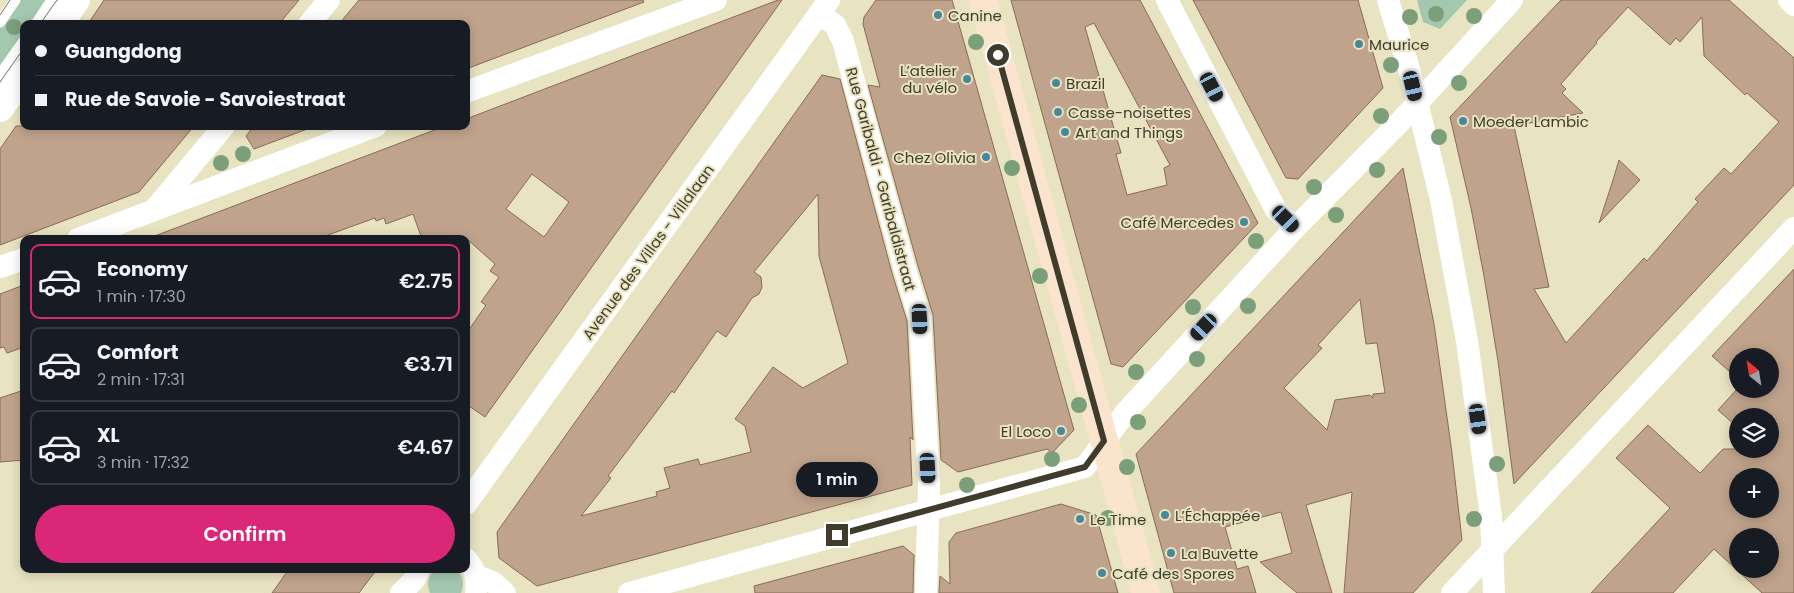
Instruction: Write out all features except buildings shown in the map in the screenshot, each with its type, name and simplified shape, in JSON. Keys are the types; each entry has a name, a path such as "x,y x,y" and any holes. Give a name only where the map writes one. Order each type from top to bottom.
{"main road":[{"path":"983,0 1146,593"}],"street":[{"path":"62,20 76,0"},
{"path":"312,20 329,0"},
{"path":"470,91 716,0"},
{"path":"1167,0 1276,210 1295,228"},
{"path":"1388,0 1409,69 1441,200 1467,341 1491,516 1494,593"},
{"path":"629,593 1085,467 1126,412 1295,228 1400,123 1512,0"},
{"path":"1789,0 1794,5"},
{"name":"Avenue des Villas - Villalaan","path":"470,498 824,7"},
{"name":"Rue Garibaldi - Garibaldistraat","path":"824,7 842,41 920,319 929,486 926,593"},
{"path":"0,108 20,80"},
{"path":"153,211 221,130"},
{"path":"89,235 366,130"},
{"path":"1452,593 1794,228"},
{"path":"0,268 20,260"},
{"path":"473,576 493,582 505,593"}],"lane":[{"path":"0,22 15,0"},
{"path":"39,20 52,0"},
{"path":"0,75 20,47"}],"green space":[{"path":"19,0 49,0 36,20 20,20 20,43 0,71 0,27"},
{"path":"1417,0 1467,0 1440,29 1423,22"},
{"path":"432,573 459,573 463,586 461,593 430,593 428,581"}],"tram line":[{"path":"0,15 10,0"},
{"path":"43,20 57,0"},
{"path":"0,82 20,54"}],"place":[{"name":"Canine","path":"938,15"},
{"name":"Maurice","path":"1359,44"},
{"name":"L’atelier du vélo","path":"967,79"},
{"name":"Brazil","path":"1056,83"},
{"name":"Casse-noisettes","path":"1058,112"},
{"name":"Moeder Lambic","path":"1463,121"},
{"name":"Art and Things","path":"1065,132"},
{"name":"Chez Olivia","path":"986,157"},
{"name":"Café Mercedes","path":"1244,222"},
{"name":"El Loco","path":"1061,431"},
{"name":"L’Échappée","path":"1165,515"},
{"name":"Le Time","path":"1080,519"},
{"name":"La Buvette","path":"1171,553"},
{"name":"Café des Spores","path":"1102,573"}],"route":[{"path":"837,535 1085,467 1104,441 998,55"}]}
